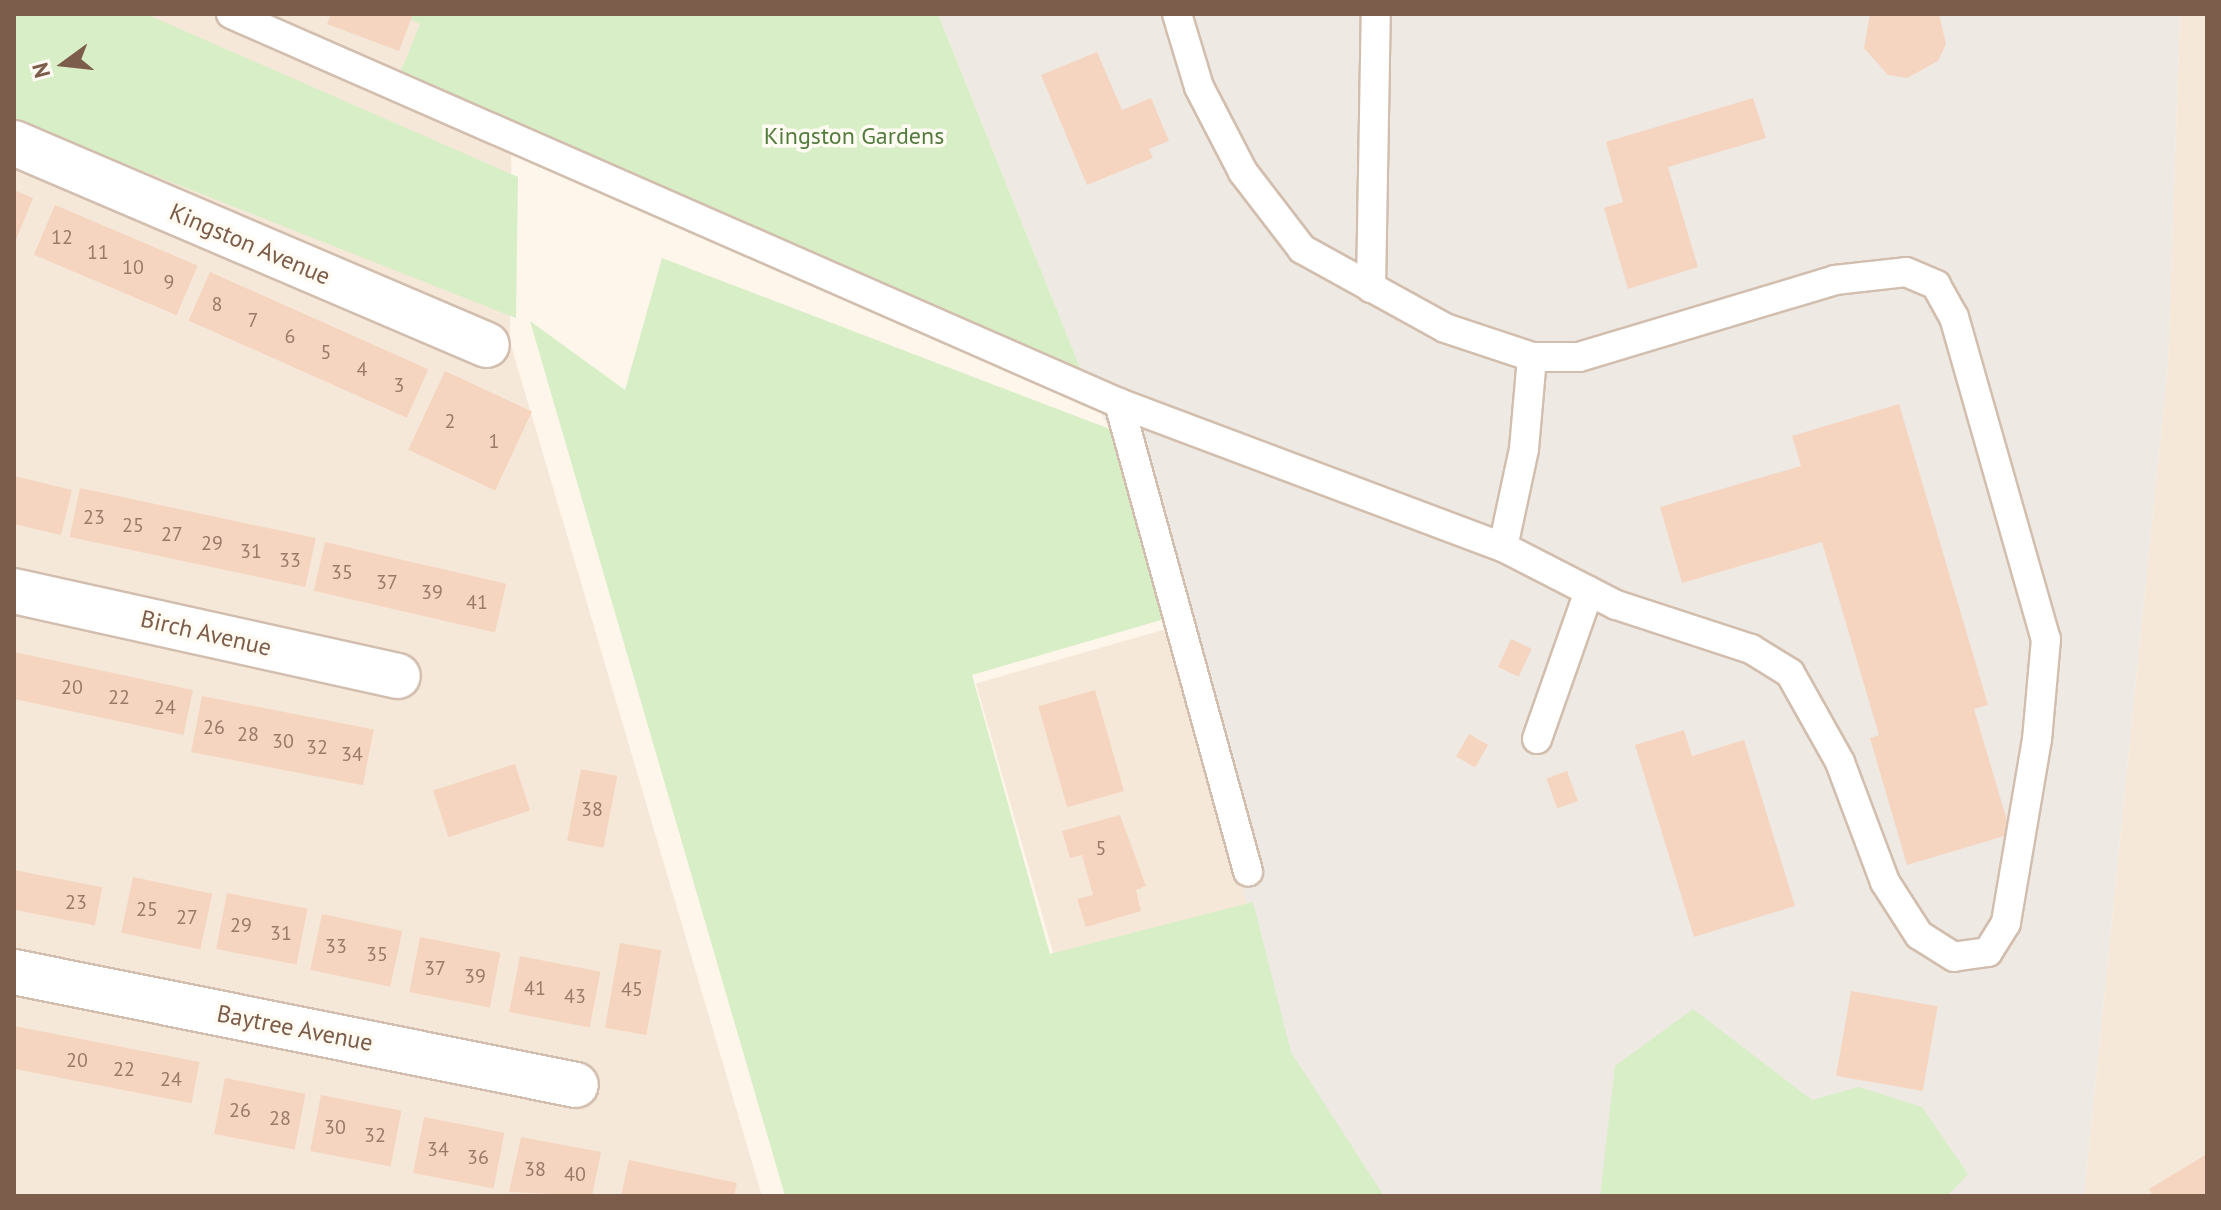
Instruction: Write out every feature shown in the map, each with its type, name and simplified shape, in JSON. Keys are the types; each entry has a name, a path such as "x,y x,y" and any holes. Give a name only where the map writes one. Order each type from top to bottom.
{"street":[{"name":"Kingston Avenue","path":"14,143 487,345"},
{"name":"Birch Avenue","path":"14,591 398,676"},
{"name":"Baytree Avenue","path":"14,972 576,1085"}],"lane":[{"path":"231,14 1119,403 1503,547 1589,591 1751,649 1790,673 1840,762 1885,882 1919,935 1954,957 1988,952 2006,923 2037,739 2046,639 1954,317 1936,285 1906,272 1835,280 1579,357 1532,357 1445,328 1302,249 1243,172 1199,87 1177,14"},
{"path":"1371,288 1376,14"},
{"path":"1503,547 1524,449 1532,357"},
{"path":"1119,403 1248,872"},
{"path":"1537,739 1589,591"}],"shaded area":[{"path":"14,14 418,14 512,63 510,342 762,1196 14,1196"},
{"path":"938,14 2180,14 2168,365 2084,1196 1327,1196 1127,467 1081,370"},
{"path":"2180,14 2207,14 2207,1196 2084,1196 2168,365"},
{"path":"1173,627 1254,909 1057,965 976,684"}],"green space":[{"path":"14,14 146,14 518,177 516,318 14,120"},
{"name":"Kingston Gardens","path":"398,14 938,14 1081,370 401,71 420,24"},
{"path":"662,258 1115,431 1168,618 972,675 1050,954 1253,902 1291,1052 1384,1196 785,1196 530,321 625,390"},
{"path":"1693,1009 1812,1100 1859,1087 1922,1107 1968,1174 1947,1196 1600,1196 1615,1066"}],"building":[{"path":"331,14 413,14 399,51 327,24"},
{"path":"1870,14 1939,14 1946,44 1938,61 1907,78 1888,75 1864,48"},
{"path":"1097,52 1122,110 1151,98 1169,141 1149,149 1153,158 1087,185 1041,75"},
{"path":"1753,98 1766,138 1668,167 1698,267 1628,289 1604,208 1623,202 1606,142"},
{"path":"14,190 33,198 14,245"},
{"path":"55,205 198,266 177,315 34,255"},
{"path":"210,272 428,369 407,418 188,320"},
{"path":"445,371 532,412 495,490 408,450"},
{"path":"1899,404 1988,705 1974,709 2011,834 1907,865 1870,738 1879,735 1822,542 1682,583 1660,507 1801,466 1792,436"},
{"path":"14,476 72,490 61,535 14,524"},
{"path":"80,488 316,538 305,587 70,537"},
{"path":"325,542 506,584 495,633 314,591"},
{"path":"1511,639 1532,649 1519,677 1498,667"},
{"path":"14,652 193,690 183,735 14,699"},
{"path":"1095,690 1124,791 1067,807 1038,706"},
{"path":"202,696 374,729 363,785 191,752"},
{"path":"1684,730 1692,756 1744,740 1795,906 1694,937 1635,745"},
{"path":"1469,734 1488,745 1475,768 1456,757"},
{"path":"515,764 530,811 448,837 433,791"},
{"path":"581,769 617,776 603,848 567,841"},
{"path":"1567,771 1578,801 1557,809 1546,779"},
{"path":"1120,815 1146,886 1136,890 1141,911 1086,927 1077,899 1093,895 1082,855 1070,858 1062,831"},
{"path":"14,870 102,887 95,925 14,910"},
{"path":"133,877 212,894 200,950 121,933"},
{"path":"227,893 307,909 297,965 216,949"},
{"path":"322,914 402,931 390,987 310,970"},
{"path":"420,937 500,953 490,1008 409,992"},
{"path":"620,943 661,950 646,1035 605,1028"},
{"path":"520,956 600,972 590,1028 509,1012"},
{"path":"1851,991 1938,1006 1923,1091 1836,1076"},
{"path":"14,1026 200,1062 192,1103 14,1069"},
{"path":"225,1078 305,1094 295,1150 214,1134"},
{"path":"321,1095 401,1111 391,1167 310,1151"},
{"path":"424,1117 504,1133 494,1189 413,1173"},
{"path":"521,1137 601,1152 592,1196 509,1192"},
{"path":"2207,1154 2207,1196 2153,1196 2149,1189"},
{"path":"629,1160 737,1183 734,1196 621,1196"}]}
